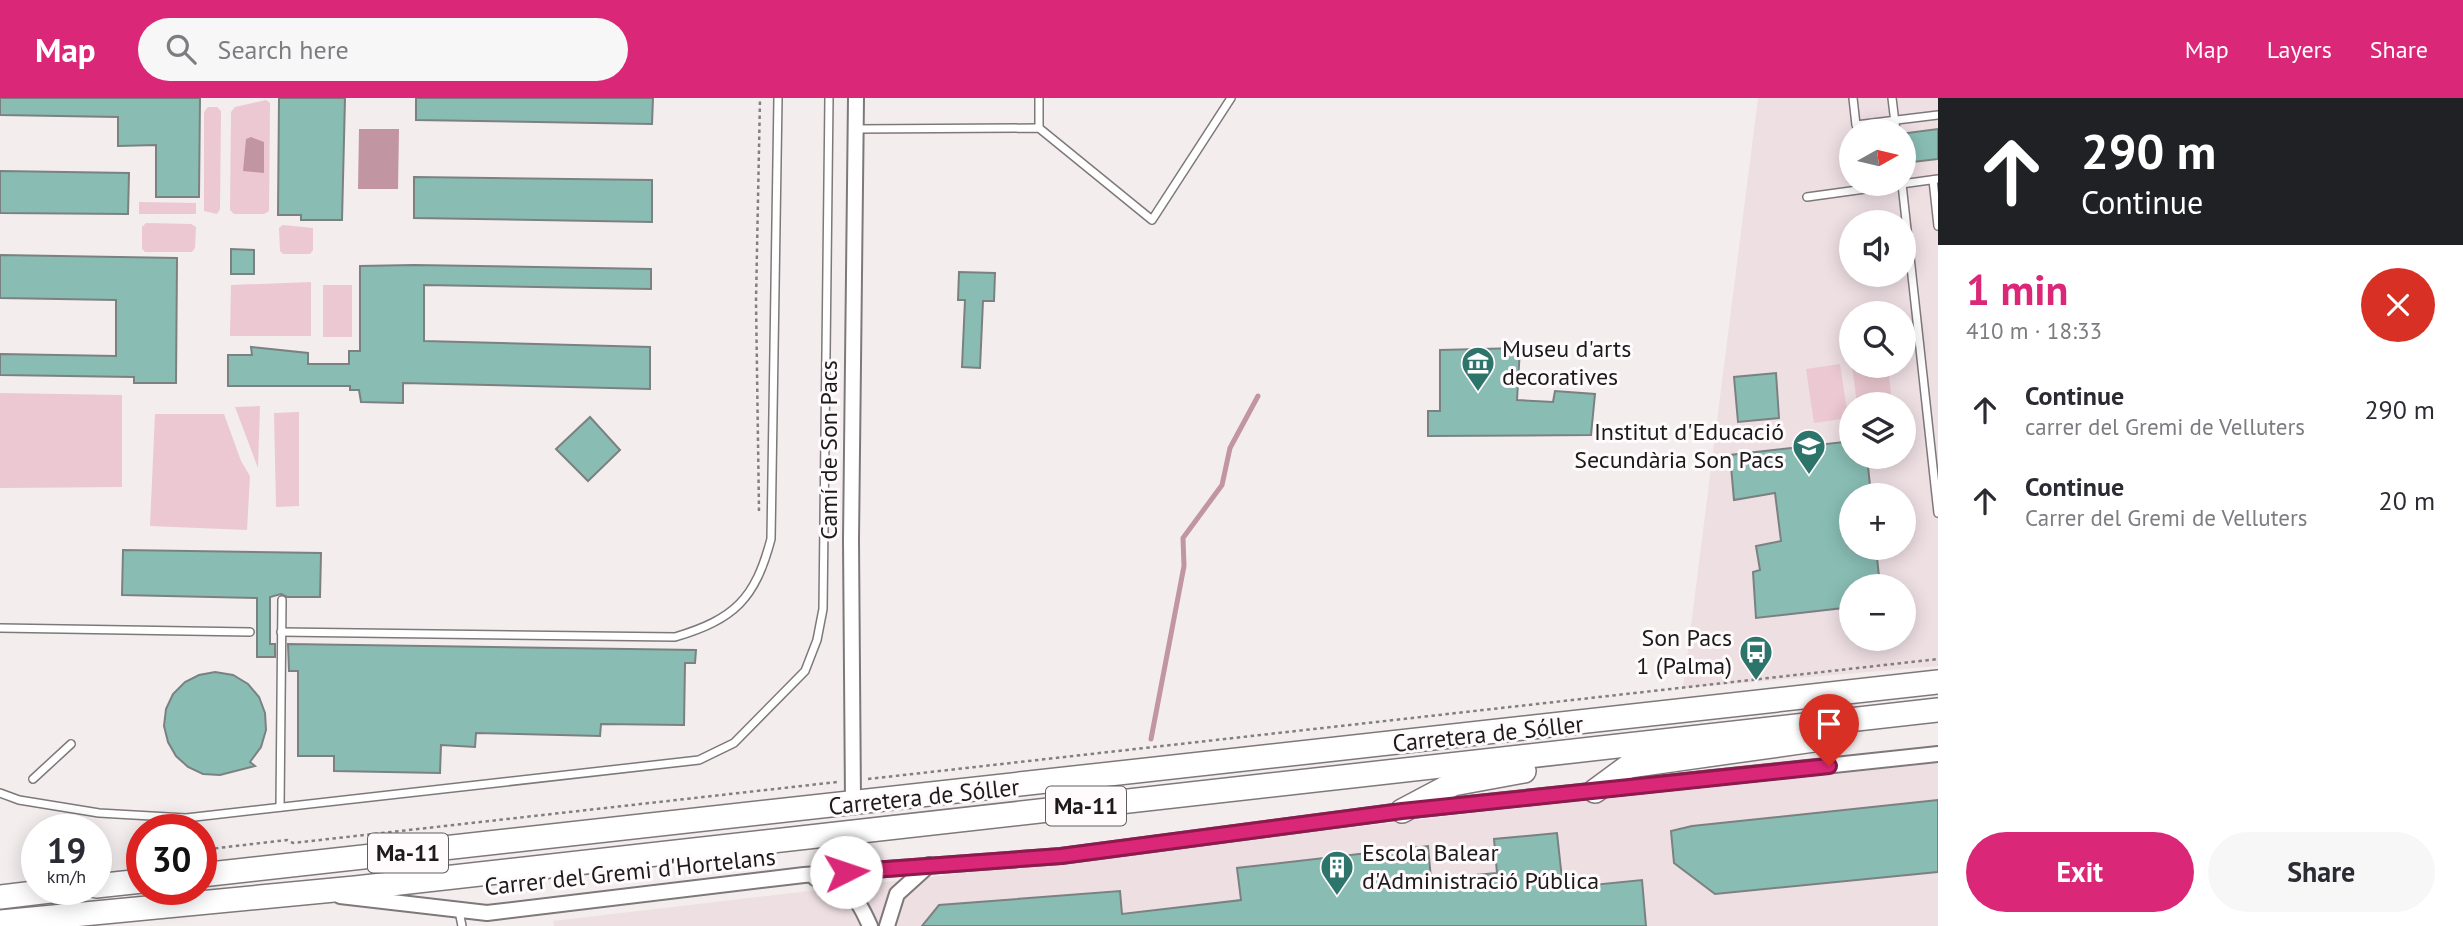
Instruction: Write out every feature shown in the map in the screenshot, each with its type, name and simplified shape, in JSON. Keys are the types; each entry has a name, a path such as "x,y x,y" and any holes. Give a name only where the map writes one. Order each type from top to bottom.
{"main road":[{"name":"Carretera de Sóller","path":"217,873 853,791 1938,682"},
{"name":"Carretera de Sóller","path":"0,922 71,913 113,914 315,892 1936,711"},
{"path":"1595,791 1629,766 1821,739 1858,719"},
{"path":"1402,811 1453,784 1587,761 1616,746"},
{"path":"0,897 21,894"},
{"path":"42,926 113,914"}],"street":[{"name":"Camí de Son Pacs","path":"853,791 851,513 856,98"},
{"name":"Carrer del Gremi d'Hortelans","path":"315,892 487,913 804,874 1061,856 1402,811 1938,754"},
{"path":"887,926 897,894 929,865"},
{"path":"804,874 845,887 860,903 870,926"}],"lane":[{"path":"281,632 675,637 711,626 747,598 762,573 771,539 778,98"},
{"path":"3,796 136,817 220,815 699,760 734,743 805,671 817,640 823,609 830,98"},
{"path":"1039,98 1039,128"},
{"path":"856,129 1039,128 1152,220 1231,98"},
{"path":"1853,98 1855,119"},
{"path":"1892,98 1895,119"},
{"path":"1904,119 1938,115"},
{"path":"1916,182 1935,179 1938,226"},
{"path":"1807,197 1839,193"},
{"path":"1904,196 1934,434 1938,513"},
{"path":"280,807 282,600"},
{"path":"0,628 250,632"},
{"path":"33,779 71,744"},
{"path":"459,911 462,926"}],"path":[{"path":"760,98 756,301 758,507 771,539"},
{"path":"217,848 853,791 1938,659"}],"shaded area":[{"name":"Institut d'Educació Secundària Son Pacs","path":"1758,98 1938,98 1938,666 1683,688"},
{"path":"266,100 270,103 269,211 264,214 234,214 230,210 231,112 235,107"},
{"path":"208,107 217,107 221,111 220,209 217,214 204,211 204,112"},
{"path":"359,129 399,129 398,189 358,189"},
{"path":"251,137 264,142 264,173 243,171 246,139"},
{"path":"139,202 196,203 196,214 139,214"},
{"path":"146,223 191,224 196,227 195,248 192,252 145,252 142,249 142,227"},
{"path":"283,225 313,228 313,250 310,254 283,254 280,251 279,228"},
{"path":"311,282 311,336 230,336 231,285"},
{"path":"323,285 352,285 352,337 323,337"},
{"path":"1839,364 1839,378 1842,378 1844,392 1839,392 1839,419 1814,423 1806,369"},
{"path":"1854,378 1889,378 1891,392 1855,392"},
{"path":"0,393 122,395 122,487 0,488"},
{"path":"260,406 258,468 235,407"},
{"path":"299,412 299,506 276,507 274,413"},
{"path":"155,414 224,414 241,461 250,476 247,530 150,526"},
{"path":"1938,746 1938,926 554,926 553,921 1569,802"}],"building":[{"path":"0,98 200,98 199,197 156,197 156,145 118,146 118,117 0,115"},
{"path":"279,98 345,98 342,220 301,220 301,215 278,215"},
{"path":"416,98 653,98 652,124 416,120"},
{"path":"1938,129 1938,159 1916,162 1916,132"},
{"path":"0,171 129,173 128,214 0,213"},
{"path":"414,177 652,180 652,222 414,218"},
{"path":"231,249 254,250 254,274 231,274"},
{"path":"0,255 177,258 176,383 134,383 134,377 0,375 0,354 116,356 116,300 0,298"},
{"path":"360,266 651,269 651,289 424,285 424,341 650,347 650,389 403,383 403,403 361,402 359,390 350,390 350,386 228,386 228,355 252,355 251,347 308,353 308,364 349,364 349,351 360,351"},
{"path":"959,272 995,273 994,301 983,301 980,368 962,367 965,300 958,300"},
{"name":"Museu d'arts decoratives","path":"1520,348 1517,400 1553,402 1555,391 1595,394 1591,435 1428,436 1428,411 1440,411 1440,350"},
{"path":"1776,373 1779,418 1738,422 1734,377"},
{"path":"590,417 620,450 588,481 556,449"},
{"path":"1839,442 1839,469 1868,469 1870,483 1839,483 1839,560 1877,560 1879,574 1839,574 1839,608 1756,618 1753,572 1760,570 1756,546 1781,541 1775,493 1734,500 1730,455"},
{"path":"123,550 321,553 320,597 287,597 281,594 270,597 270,644 275,644 275,657 257,657 257,598 122,595"},
{"path":"288,644 696,650 695,663 685,663 684,725 601,724 600,736 476,733 475,747 441,745 440,773 334,771 334,756 298,756 298,671 289,671"},
{"path":"215,672 233,675 248,684 259,697 265,713 266,730 261,747 250,762 255,766 220,775 203,774 188,767 176,756 168,742 164,726 166,709 173,694 185,682 199,675"},
{"path":"1938,800 1938,872 1715,894 1674,863 1671,831 1692,826"},
{"path":"1557,833 1563,888 1642,880 1646,926 922,926 939,905 1120,891 1122,914 1241,900 1237,868 1428,846 1431,879 1497,873 1494,839"}],"waterway":[{"path":"1151,739 1184,566 1183,538 1222,485 1230,448 1258,396"}],"place":[{"name":"Museu d'arts decoratives","path":"1478,393"},
{"name":"Institut d'Educació Secundària Son Pacs","path":"1809,476"},
{"name":"Son Pacs 1 (Palma)","path":"1756,682"},
{"name":"Escola Balear d'Administració Pública","path":"1337,897"}],"route":[{"path":"846,872 1061,856 1402,811 1829,766"}]}
